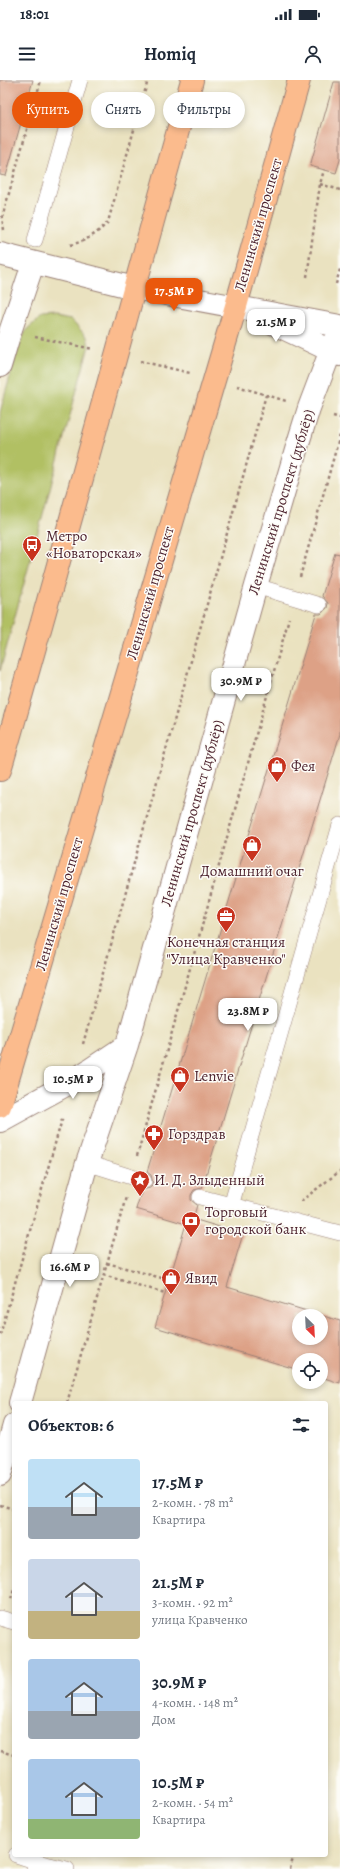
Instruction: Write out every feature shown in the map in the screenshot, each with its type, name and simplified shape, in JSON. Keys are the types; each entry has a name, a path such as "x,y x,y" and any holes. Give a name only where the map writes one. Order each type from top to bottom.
{"main road":[{"path":"0,770 63,551 115,355 192,80"},
{"name":"Ленинский проспект","path":"0,1106 213,379 236,306 299,80"}],"street":[{"path":"0,254 34,264 134,288 340,326"},
{"path":"0,366 10,332 34,264"},
{"path":"236,306 337,345"},
{"name":"Ленинский проспект (дублёр)","path":"21,1401 87,1163 127,1045 256,586 309,408 337,345"},
{"path":"0,1121 73,1080 127,1045"},
{"path":"0,1475 12,1431"}],"lane":[{"path":"35,240 80,80"},
{"path":"256,586 319,604"},
{"path":"231,1206 340,826"},
{"path":"87,1163 138,1179"},
{"path":"200,1197 340,1233"},
{"path":"0,1618 12,1621"},
{"path":"20,1857 35,1865 67,1869"}],"path":[{"path":"5,232 2,218 41,80"},
{"path":"35,240 66,246 83,242 97,234 108,222 148,80"},
{"path":"307,277 320,184 324,170"},
{"path":"320,184 340,190"},
{"path":"336,284 340,269"},
{"path":"10,332 115,355 213,379 340,418"},
{"path":"0,1335 266,395"},
{"path":"68,1401 103,1275 138,1179 294,598 340,434"},
{"path":"280,1218 340,1170"},
{"path":"107,1263 169,1280"},
{"path":"103,1275 165,1293"},
{"path":"0,1505 12,1508"},
{"path":"0,1751 12,1754"},
{"path":"290,1869 293,1857"}],"green space":[{"path":"54,317 71,320 87,337 89,346 0,671 0,412 18,348 26,330 40,318"}],"building":[{"path":"0,80 33,80 30,92 12,92 12,128 20,128 6,176 0,175"},
{"path":"334,82 340,82 340,160 336,173 310,166"},
{"path":"335,553 340,554 340,734 202,1188 194,1190 191,1195 191,1200 197,1205 193,1219 243,1234 227,1287 300,1309 292,1309 292,1345 328,1345 328,1317 340,1321 340,1383 328,1379 328,1353 292,1353 292,1368 155,1327 186,1224 136,1209 142,1190 150,1188 153,1183 151,1175 147,1172 316,614 321,614 327,608 328,603 322,596"}],"place":[{"name":"Метро «Новаторская»","path":"32,562"},
{"name":"Фея","path":"277,783"},
{"name":"Домашний очаг","path":"252,862"},
{"name":"Конечная станция \"Улица Кравченко\"","path":"226,933"},
{"name":"Lenvie","path":"180,1093"},
{"name":"Горздрав","path":"154,1151"},
{"name":"И. Д. Злыденный","path":"140,1197"},
{"name":"Торговый городской банк","path":"191,1238"},
{"name":"Явид","path":"171,1295"}]}
